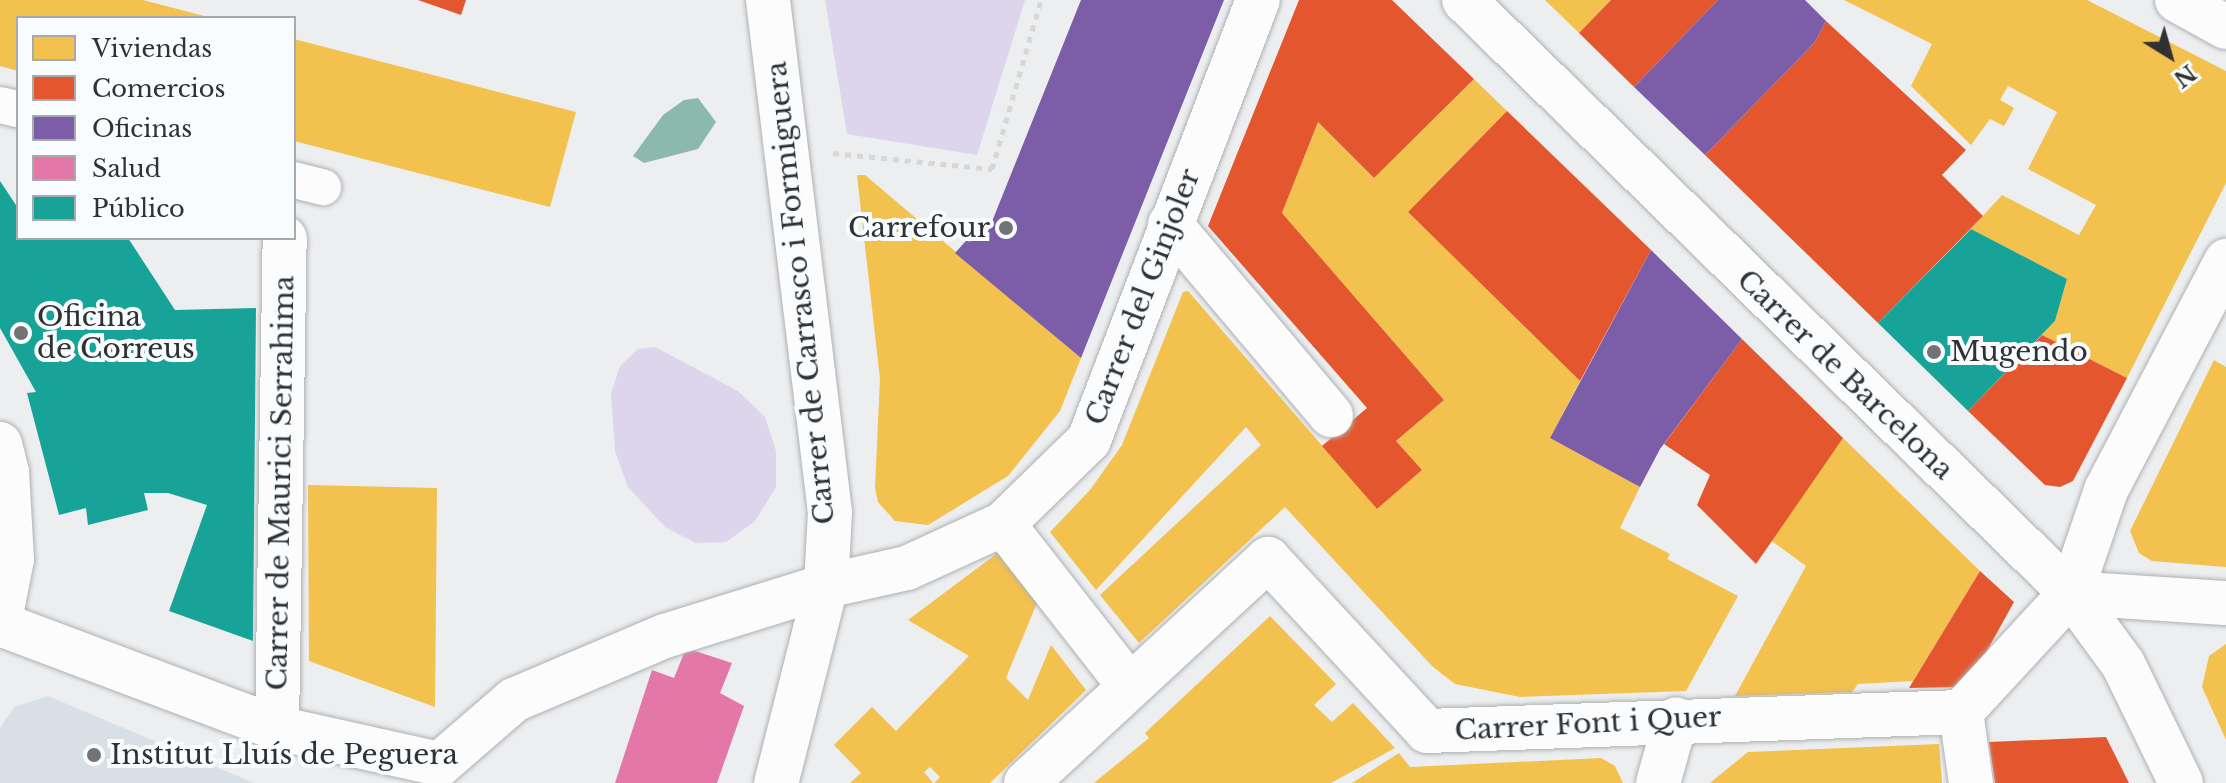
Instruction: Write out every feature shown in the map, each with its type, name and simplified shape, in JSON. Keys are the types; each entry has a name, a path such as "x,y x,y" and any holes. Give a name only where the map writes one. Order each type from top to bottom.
{"street":[{"name":"Carrer de Carrasco i Formiguera","path":"768,0 830,512 826,586 776,783"},
{"name":"Carrer del Ginjoler","path":"826,586 907,568 1003,524 1089,440 1258,0"},
{"name":"Carrer de Barcelona","path":"1464,0 2071,593 2123,664 2181,783"},
{"path":"2177,0 2226,27"},
{"path":"1170,224 1331,415"},
{"name":"Carrer de Maurici Serrahima","path":"277,728 285,240"},
{"path":"1971,783 1961,712 2071,593 2106,490 2226,261"},
{"path":"0,444 7,472 12,559 0,622 277,728 443,773 514,700 665,636 826,586"},
{"path":"1003,524 1129,685 1026,783"},
{"name":"Carrer Font i Quer","path":"1129,685 1268,559 1427,731 1676,719 1961,712"},
{"path":"2071,593 2226,603"},
{"path":"1658,783 1676,719"}],"path":[{"path":"786,149 992,169 1041,0"}],"shaded area":[{"path":"825,0 1025,0 977,155 847,134"},
{"path":"698,98 716,122 698,149 644,163 633,156 663,115 684,100"},
{"path":"655,347 738,391 765,417 776,451 776,487 755,521 726,542 696,543 665,527 628,487 615,451 611,393 620,366 638,349"},
{"name":"Institut Lluís de Peguera","path":"48,696 254,783 0,783 0,728 14,707"}],"building: Viviendas":[{"path":"0,0 143,0 204,16 16,16 16,70 0,66"},
{"path":"1545,0 1611,0 1579,33"},
{"path":"1844,0 2087,0 2226,71 2226,183 2127,378 2042,335 2055,321 2067,279 1971,229 2002,195 2079,235 2096,205 2028,169 2057,112 2008,86 2000,100 2014,108 2004,126 1990,119 1971,145 1911,86 1932,44"},
{"path":"296,40 576,112 550,207 296,142"},
{"path":"1474,79 1507,111 1408,212 1580,381 1550,438 1640,487 1620,528 1670,554 1667,559 1738,596 1686,691 1520,697 1455,684 1432,666 1285,507 1139,643 1100,595 1261,445 1246,427 1096,590 1050,532 1090,490 1122,445 1183,292 1188,291 1377,509 1422,470 1396,441 1444,400 1282,213 1318,122 1374,178"},
{"path":"857,175 865,175 1081,358 1060,411 1008,476 928,525 895,521 878,502 875,488 880,379"},
{"path":"2214,360 2226,367 2226,567 2152,561 2139,553 2130,531"},
{"path":"1843,438 1980,571 1913,681 1858,684 1852,692 1735,696 1806,566 1769,539"},
{"path":"308,485 437,488 435,707 309,661"},
{"path":"1007,546 1043,588 1006,678 1028,700 1051,645 1086,690 990,783 934,783 940,777 930,767 924,772 933,783 850,783 861,773 834,745 872,707 896,731 969,656 908,620"},
{"path":"1270,616 1336,684 1314,705 1332,722 1353,703 1395,748 1331,783 1094,783 1149,738 1145,733"},
{"path":"2226,644 2226,740 2202,687 2209,656"},
{"path":"1939,744 1942,783 1710,783 1748,752"},
{"path":"1399,753 1410,767 1601,758 1615,766 1623,783 1352,783"}],"building: Comercios":[{"path":"418,0 466,0 461,15"},
{"path":"1299,0 1392,0 1474,79 1374,178 1318,122 1282,213 1444,400 1396,441 1422,470 1377,509 1322,446 1367,408 1208,226"},
{"path":"1611,0 1718,0 1634,87 1579,33"},
{"path":"1826,21 1966,150 1942,175 1983,216 1878,323 1705,155 1815,42"},
{"path":"1507,111 1651,250 1580,381 1408,212"},
{"path":"2042,335 2127,378 2073,481 2060,487 2045,485 1968,411"},
{"path":"1742,339 1843,438 1756,564 1697,505 1710,475 1664,444"},
{"path":"1980,571 2014,602 1967,687 1909,688"},
{"path":"2106,737 2129,783 1995,783 1989,742"}],"building: Oficinas":[{"path":"1081,0 1224,0 1081,358 955,253 973,233 985,239"},
{"path":"1718,0 1805,0 1826,21 1815,42 1705,155 1634,87"},
{"path":"1651,250 1742,339 1660,449 1640,487 1550,438"}],"building: Salud":[{"path":"686,648 732,663 720,693 744,706 717,783 615,783 652,670 674,678"}],"building: Público":[{"path":"0,181 16,205 16,240 129,240 175,310 256,308 253,641 169,611 207,505 168,493 144,493 148,510 88,525 86,508 59,515 27,393 36,392 0,328"},
{"path":"1971,229 2067,279 2055,321 1968,411 1878,323"}],"place":[{"name":"Carrefour","path":"1006,228"},
{"name":"Oficina de Correus","path":"21,333"},
{"name":"Mugendo","path":"1934,352"},
{"name":"Institut Lluís de Peguera","path":"94,755"}]}
